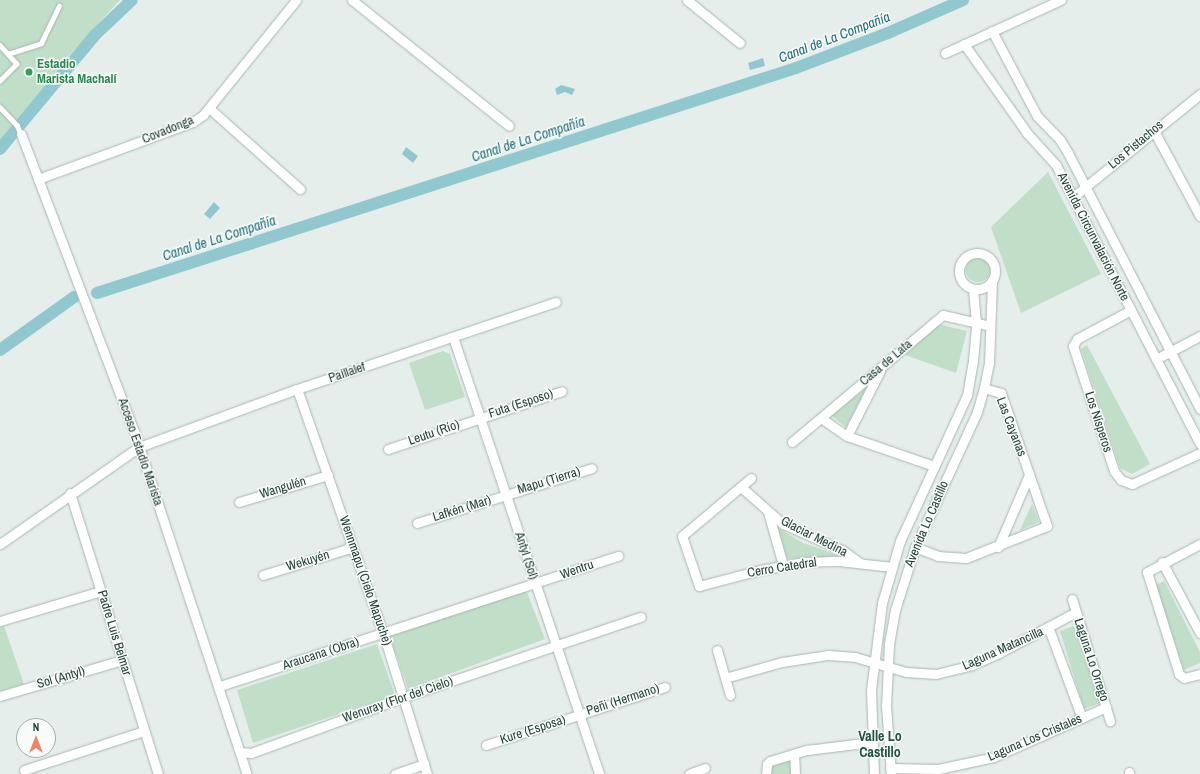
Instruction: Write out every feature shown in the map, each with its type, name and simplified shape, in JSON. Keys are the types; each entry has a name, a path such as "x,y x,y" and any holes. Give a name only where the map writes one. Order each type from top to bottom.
{"street":[{"name":"Covadonga","path":"38,178 193,122 209,108 296,0"},
{"path":"352,0 509,126"},
{"path":"687,0 740,43"},
{"path":"946,53 1061,0"},
{"name":"Avenida Circunvalación Norte","path":"992,31 1037,116 1060,140 1200,409"},
{"name":"Avenida Circunvalación Norte","path":"964,44 1028,133 1056,165 1200,444"},
{"name":"Los Pistachos","path":"1073,197 1200,94"},
{"path":"209,108 300,189"},
{"path":"1154,131 1196,199 1200,216"},
{"name":"Acceso Estadio Marista","path":"21,134 139,447 220,686 247,774"},
{"name":"Avenida Lo Castillo","path":"874,774 872,742 880,664 895,610 915,548 977,412 984,388 990,326 992,280 995,269 989,258 978,253 967,256 959,265 960,277 967,287 973,289 976,323 974,361 967,395 934,466 892,567 879,616 880,664 886,706 890,771"},
{"path":"973,289 984,288 992,280"},
{"name":"Paillalef","path":"0,544 70,493 139,447 297,389 556,302"},
{"name":"Los Nísperos","path":"1131,310 1077,339 1073,346 1114,472 1121,480 1132,484 1200,453"},
{"name":"Casa de Lata","path":"792,442 943,315 990,326"},
{"path":"1156,359 1200,336"},
{"name":"Antyl (Sol)","path":"453,337 599,774"},
{"path":"846,436 882,366"},
{"name":"Las Cayanas","path":"915,548 938,556 966,558 1047,526 1001,393 984,388"},
{"name":"Wennmapu (Cielo Mapuche)","path":"297,389 383,633 427,774"},
{"name":"Futa (Esposo)","path":"480,417 562,391"},
{"name":"Leutu (Río)","path":"388,449 480,417"},
{"path":"821,418 846,436 934,466"},
{"name":"Mapu (Tierra)","path":"506,495 592,468"},
{"name":"Wangulén","path":"239,502 328,475"},
{"path":"998,546 1029,475"},
{"path":"741,487 750,478"},
{"name":"Cerro Catedral","path":"741,487 682,536 698,585 783,565 826,561 892,567"},
{"name":"Glaciar Medina","path":"741,487 768,512 795,531 842,550 860,563"},
{"name":"Padre Luis Belmar","path":"70,493 158,774"},
{"name":"Lafkén (Mar)","path":"417,523 506,495"},
{"name":"Glaciar Medina","path":"768,512 783,565"},
{"name":"Wekuyén","path":"263,575 347,549 351,544"},
{"path":"1200,544 1162,562 1147,572 1179,674 1184,678 1200,674"},
{"name":"Wentru","path":"535,584 618,556"},
{"path":"1162,562 1200,633"},
{"name":"Araucana (Obra)","path":"220,686 535,584"},
{"path":"0,621 101,591"},
{"name":"Laguna Lo Orrego","path":"1072,599 1110,721"},
{"name":"Laguna Matancilla","path":"725,678 782,662 828,656 880,664 906,672 923,674 953,671 992,656 1049,629 1076,612"},
{"name":"Wenuray (Flor del Cielo)","path":"240,752 251,753 404,697 642,617"},
{"path":"1049,629 1082,718"},
{"path":"717,650 730,695"},
{"name":"Sol (Antyl)","path":"0,696 122,660"},
{"name":"Peñi (Hermano)","path":"580,714 665,687"},
{"name":"Laguna Los Cristales","path":"890,771 938,769 965,765 1018,748 1106,707"},
{"name":"Kure (Esposa)","path":"486,745 580,714"},
{"path":"24,770 144,731"},
{"path":"766,774 766,764 770,761 839,744 872,742"},
{"path":"794,754 795,774"},
{"path":"395,774 424,764"},
{"path":"689,774 705,768"}],"lane":[{"path":"8,54 41,43 59,6"},
{"path":"0,45 17,64 0,81"},
{"path":"0,107 17,125 21,134"}],"green space":[{"name":"Estadio Marista Machalí","path":"0,0 120,0 69,56 37,105 0,141"},
{"path":"1048,172 1101,274 1021,313 991,227"},
{"path":"978,258 987,261 990,270 987,279 978,282 969,279 966,270 969,261"},
{"path":"938,324 967,331 956,373 905,355"},
{"path":"1087,345 1150,464 1132,474 1120,468 1081,349"},
{"path":"443,351 450,354 465,397 425,410 409,363"},
{"path":"867,387 846,427 832,416"},
{"path":"1032,504 1039,522 1020,530"},
{"path":"778,528 803,543 841,556 787,559"},
{"path":"1164,581 1200,652 1200,663 1184,670 1156,585"},
{"path":"526,590 545,639 408,689 390,636"},
{"path":"4,626 24,684 0,691 0,627"},
{"path":"1074,626 1100,703 1084,709 1060,631"},
{"path":"377,644 395,695 253,743 237,690"},
{"path":"792,758 793,774 770,774 773,764"}],"water":[{"path":"763,58 765,66 750,70 748,63"},
{"path":"561,85 575,89 572,95 565,92 557,95 555,89"},
{"path":"406,147 418,156 413,163 402,154"},
{"path":"214,202 220,208 210,219 204,214"}],"waterway":[{"path":"125,0 129,3"},
{"path":"0,149 94,36 132,0"},
{"name":"Canal de La Compañía","path":"97,293 796,68 888,33 963,0"},
{"name":"Canal de La Compañía","path":"0,350 74,297"}],"place":[{"name":"Estadio Marista Machalí","path":"29,72"}],"district":[{"name":"Valle Lo Castillo","path":"880,744"}]}
